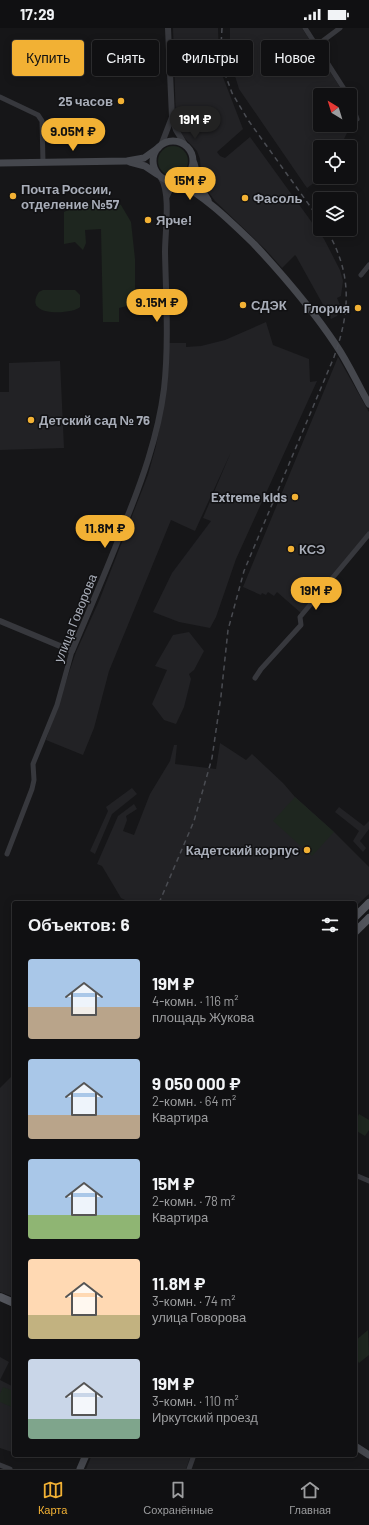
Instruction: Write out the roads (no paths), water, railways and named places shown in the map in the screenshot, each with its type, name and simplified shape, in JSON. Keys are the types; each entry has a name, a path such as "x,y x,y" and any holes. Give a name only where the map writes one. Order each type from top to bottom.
{"main road":[{"path":"0,163 127,161 144,158 160,145 173,140 184,143 191,150 200,187 213,206"},
{"path":"160,145 153,161 155,170 160,176"},
{"path":"127,161 145,166 166,180 176,181 185,178 189,174 194,161"},
{"path":"176,181 213,206 262,253 301,297 337,347 369,404"},
{"path":"357,915 369,903"},
{"path":"357,930 369,918"},
{"path":"0,1297 12,1302"},
{"path":"357,1447 369,1455"},
{"path":"80,1469 85,1457"}],"street":[{"path":"168,28 172,117 176,130 184,143"},
{"path":"305,28 312,40"},
{"path":"324,40 340,28"},
{"path":"329,66 343,88"},
{"path":"0,96 38,114 42,121 43,162"},
{"path":"160,145 172,117"},
{"path":"160,176 166,185 167,197"},
{"path":"167,197 172,185 176,181"},
{"name":"улица Говорова","path":"7,854 32,789 34,780 33,764 57,705 72,651 144,474 154,439 164,388 165,243 167,197"},
{"path":"361,275 369,265"},
{"path":"255,678 260,669 301,625 300,617 369,534"},
{"path":"0,621 72,651"},
{"path":"357,1176 369,1181"},
{"path":"189,1469 193,1457"},
{"path":"0,1466 10,1469"}],"railway":[{"path":"222,28 221,46 224,71 232,93 248,120 313,210"},
{"path":"160,901 194,821 212,758 221,696 228,630 244,571 340,340 344,323 346,292 341,261 330,236"}],"place":[{"name":"25 часов","path":"121,101"},
{"name":"Почта России, отделение №57","path":"13,196"},
{"name":"Фасоль","path":"245,198"},
{"name":"Ярче!","path":"148,220"},
{"name":"СДЭК","path":"243,305"},
{"name":"Глория","path":"358,308"},
{"name":"Детский сад № 76","path":"31,420"},
{"name":"Extreme kids","path":"295,497"},
{"name":"КСЭ","path":"291,549"},
{"name":"Кадетский корпус","path":"307,850"}]}
